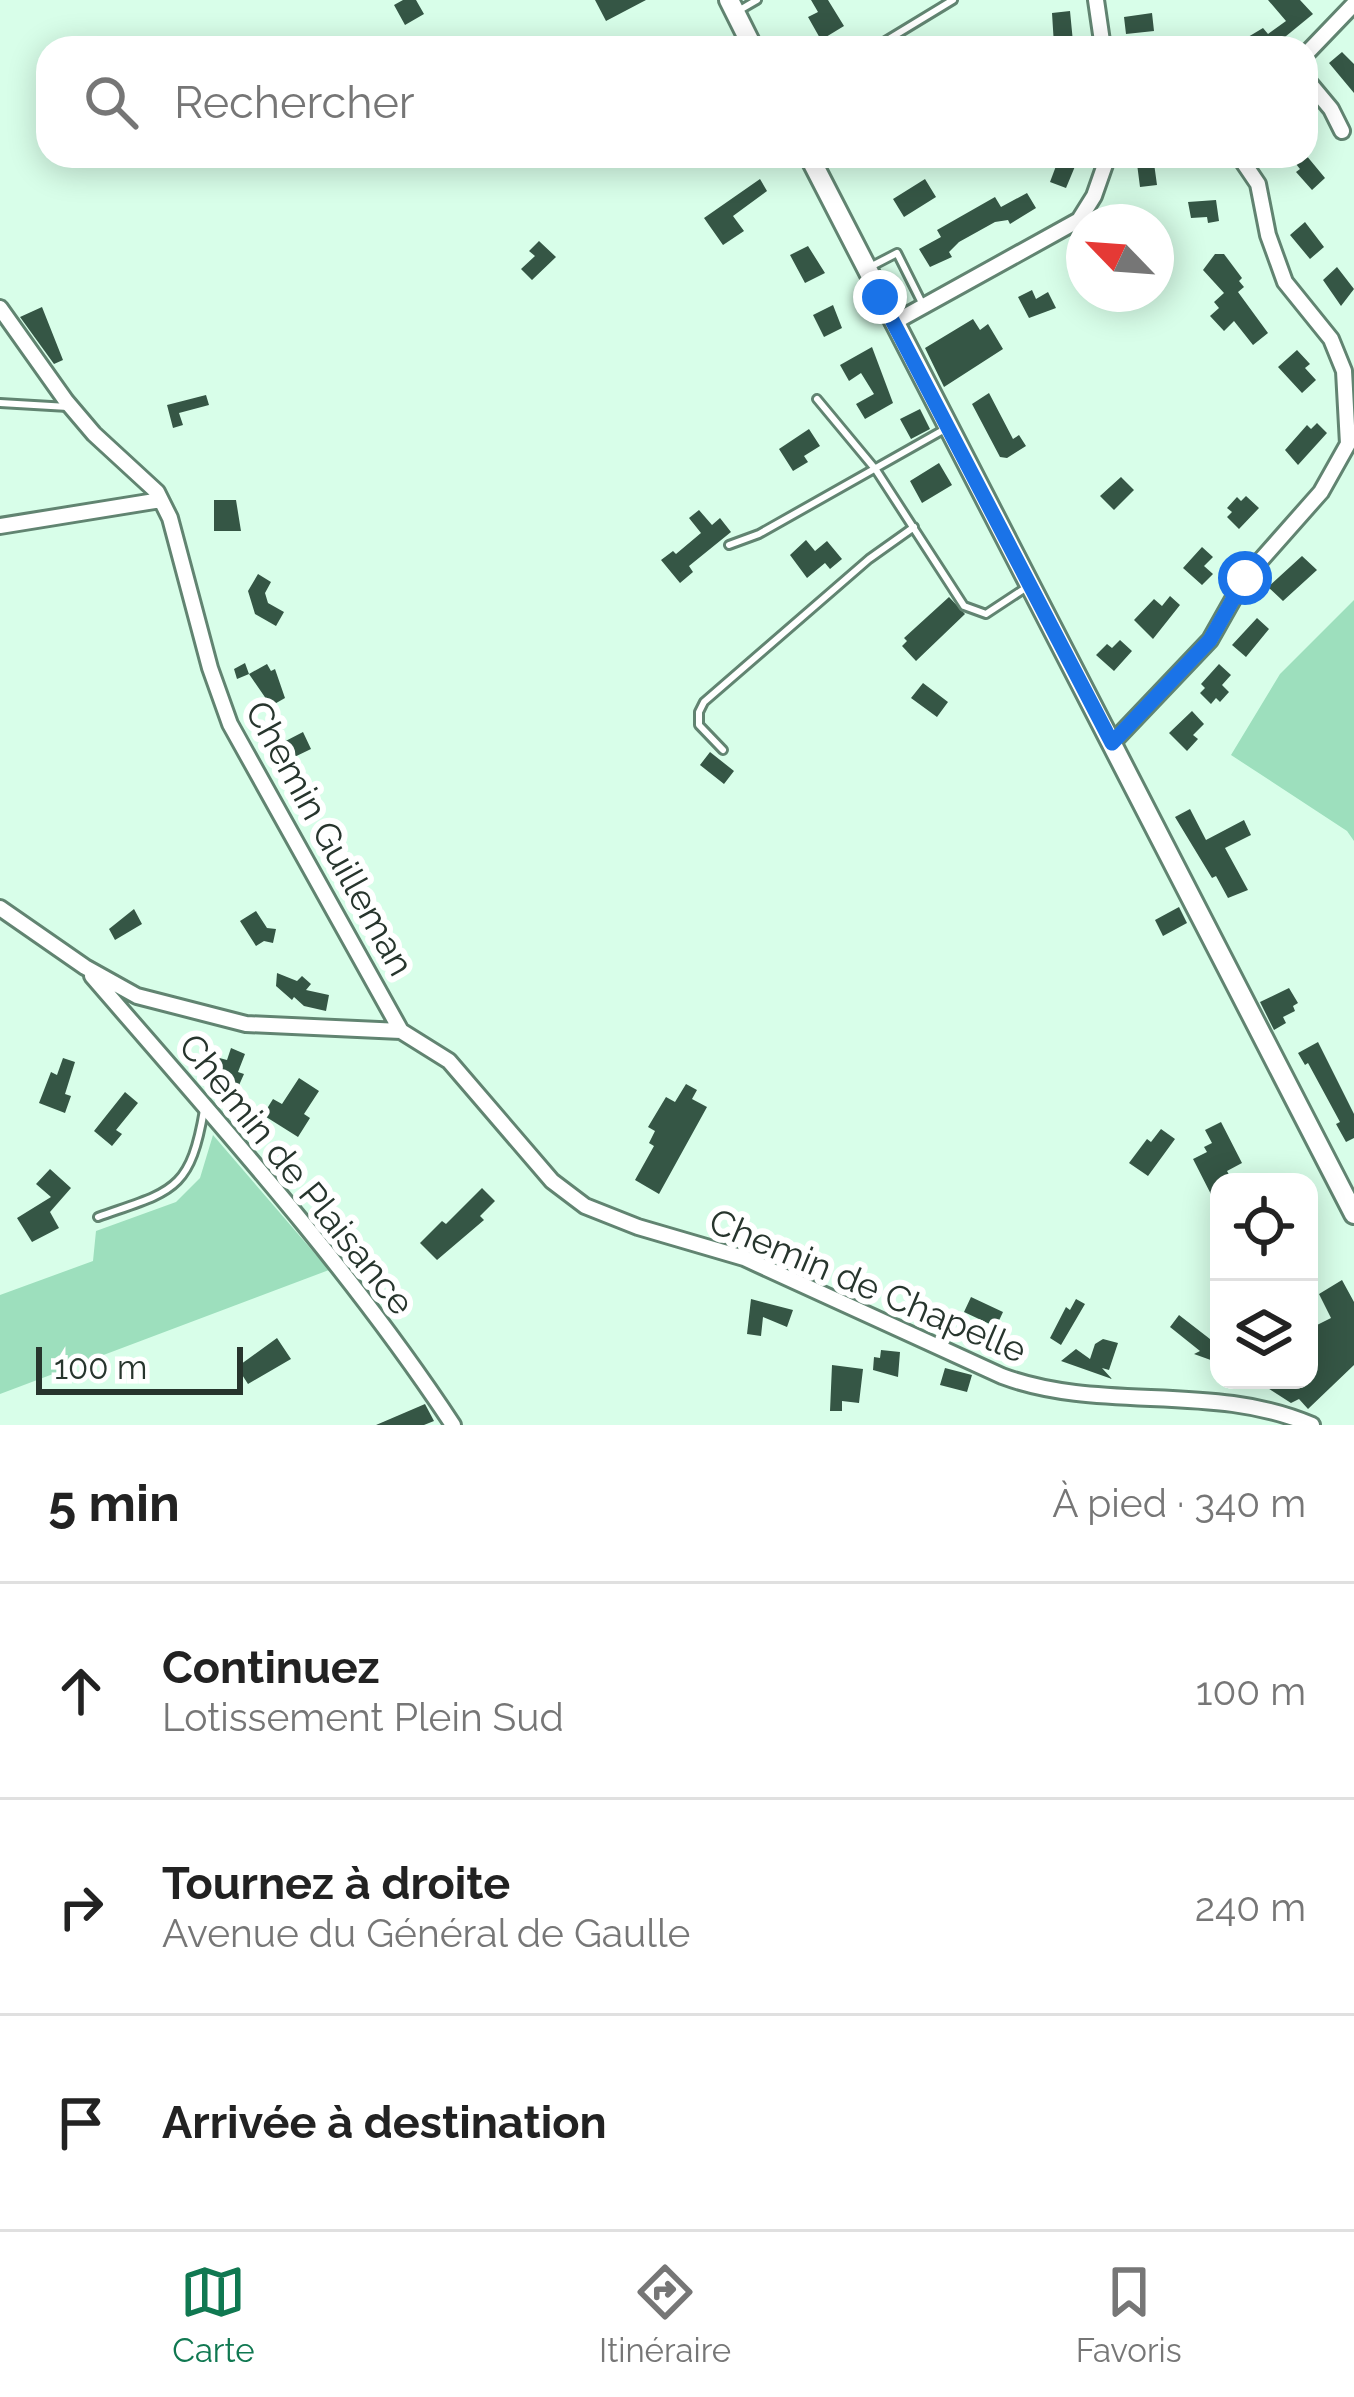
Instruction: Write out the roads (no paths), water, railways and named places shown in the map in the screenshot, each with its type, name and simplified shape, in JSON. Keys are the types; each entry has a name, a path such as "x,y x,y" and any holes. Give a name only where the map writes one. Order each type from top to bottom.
{"main road":[{"path":"732,6 747,36"},
{"path":"814,168 1354,1214"}],"street":[{"path":"1096,0 1101,36"},
{"path":"1318,42 1354,4"},
{"path":"1318,93 1342,131"},
{"path":"893,323 1078,220 1094,196 1104,168"},
{"path":"1112,743 1210,640 1245,578 1322,492 1348,444 1344,371 1331,339 1285,282 1268,235 1258,184 1248,168"},
{"name":"Chemin Guilleman","path":"0,308 71,407 161,500 230,724 401,1031"},
{"path":"0,526 161,500"},
{"path":"0,908 85,967 137,996 246,1024 401,1031"},
{"name":"Chemin de Plaisance","path":"85,967 281,1196 409,1357 453,1425"},
{"name":"Chemin de Chapelle","path":"401,1031 449,1061 552,1181 585,1206 744,1258 1037,1389 1256,1406 1312,1425"}],"lane":[{"path":"732,6 757,0"},
{"path":"894,36 953,0"},
{"path":"866,269 897,254 923,306"},
{"path":"817,399 876,470 954,596 974,613 986,614 1030,585"},
{"path":"0,403 71,407"},
{"path":"729,545 759,534 948,427"},
{"path":"723,750 699,725 704,701 869,559 914,527"},
{"path":"98,1217 165,1193 181,1180 197,1152 205,1107"}]}
